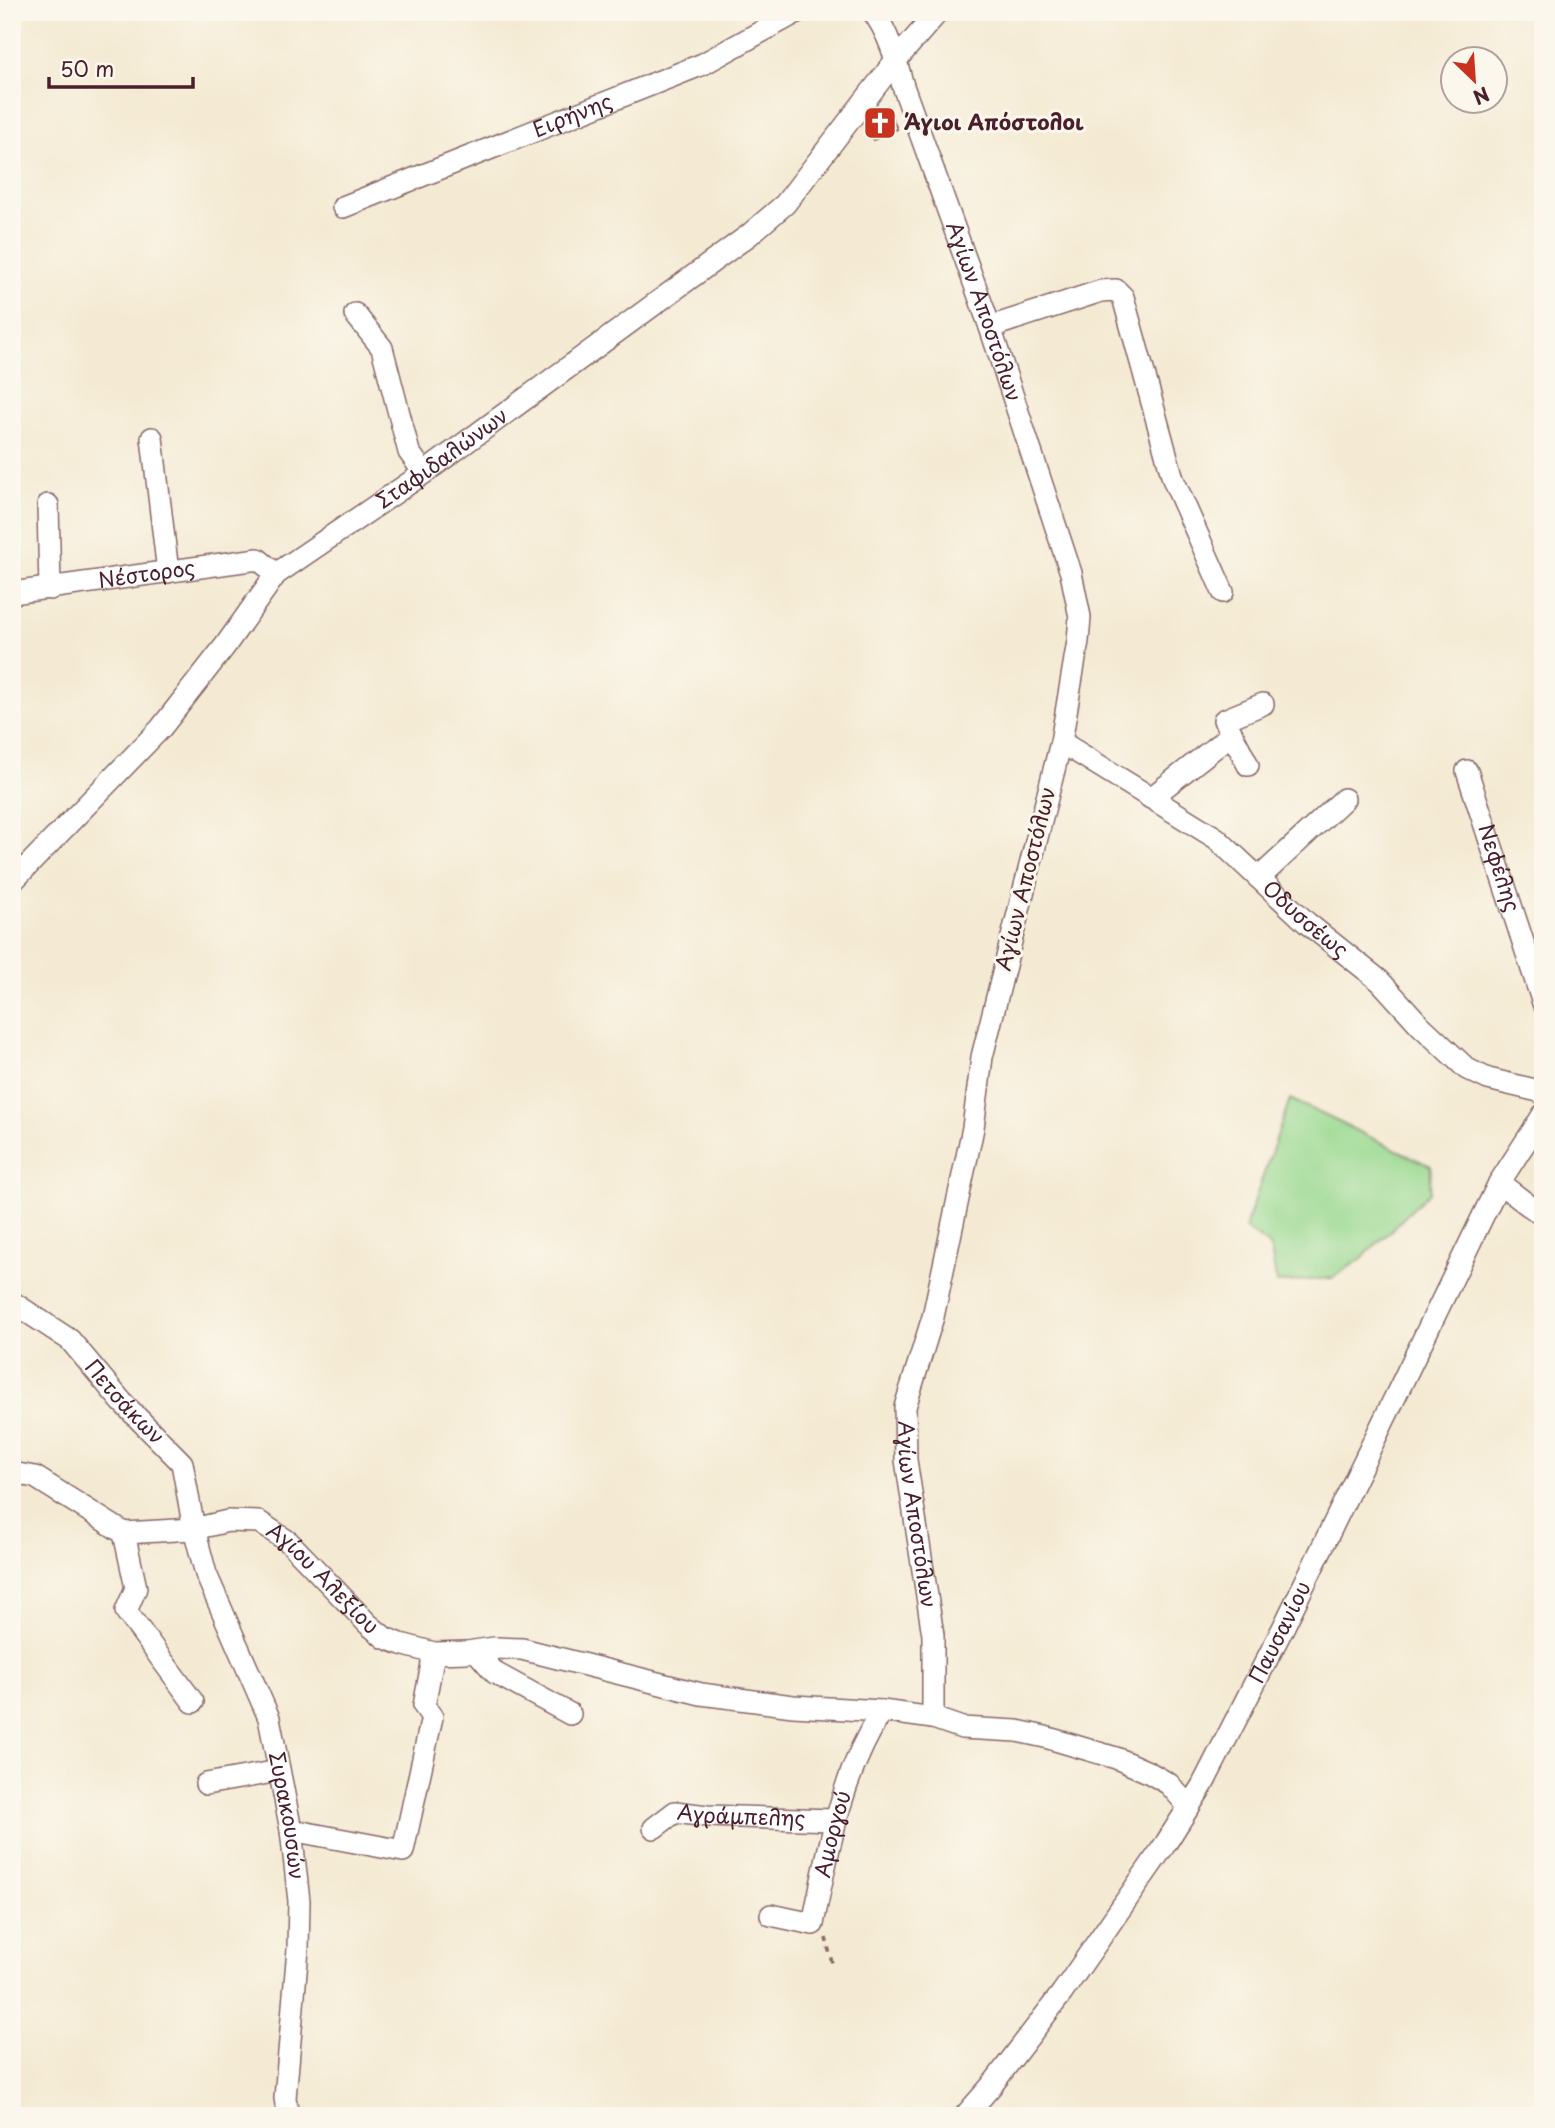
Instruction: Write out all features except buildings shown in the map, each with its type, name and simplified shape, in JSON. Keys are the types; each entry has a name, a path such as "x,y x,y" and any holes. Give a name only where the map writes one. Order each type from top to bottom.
{"street":[{"name":"Ειρήνης","path":"343,207 703,64 797,12"},
{"name":"Αγίων Αποστόλων","path":"873,12 882,24 896,60 990,327 1077,594 1080,617 1061,743 982,1057 973,1128 933,1317 905,1407 906,1460 933,1636 933,1718"},
{"name":"Σταφιδαλώνων","path":"12,882 161,728 225,646 276,574 424,473 758,228 785,204 896,60 938,12"},
{"path":"990,327 1101,291 1116,290 1123,297 1173,479 1223,592"},
{"path":"355,314 382,348 409,452 424,473"},
{"path":"152,438 168,572"},
{"path":"48,505 50,589"},
{"name":"Νέστορος","path":"12,593 258,559 276,574"},
{"path":"1248,765 1224,720 1263,704"},
{"path":"1150,798 1232,734"},
{"name":"Οδυσσέως","path":"1061,743 1216,838 1307,923 1381,981 1420,1025 1468,1069 1488,1079 1543,1092"},
{"name":"Νεφέλης","path":"1467,771 1543,1003"},
{"path":"1259,878 1344,799"},
{"name":"Παυσανίου","path":"965,2116 1062,1993 1202,1786 1284,1626 1499,1183 1543,1115"},
{"path":"1499,1183 1543,1214"},
{"name":"Πετσάκων","path":"12,1301 70,1340 122,1402 183,1462 194,1529"},
{"path":"12,1473 35,1476 124,1533 136,1588 125,1611 193,1702"},
{"name":"Αγίου Αλεξίου","path":"124,1533 194,1529 228,1521 259,1522 289,1542 368,1624 385,1638 434,1653 494,1648 522,1649 701,1694 746,1702 883,1711 933,1718 962,1728 1017,1731 1116,1758 1148,1772 1168,1784 1189,1807"},
{"name":"Συρακουσών","path":"194,1529 206,1574 269,1718 291,1830 299,1901 299,1949 285,2098 288,2116"},
{"path":"476,1651 495,1673 570,1714"},
{"path":"291,1830 403,1851 432,1717 424,1706 434,1653"},
{"name":"Αμοργού","path":"813,1924 834,1820 866,1736 883,1711"},
{"path":"206,1784 279,1771"},
{"name":"Αγράμπελης","path":"654,1828 675,1812 707,1816 834,1820"},
{"path":"771,1915 813,1924"}],"path":[{"path":"813,1924 825,1935 833,1967"}],"green space":[{"path":"1290,1099 1431,1166 1430,1192 1361,1259 1332,1278 1277,1283 1270,1246 1245,1228"}],"place":[{"name":"Άγιοι Απόστολοι","path":"880,123"}]}
